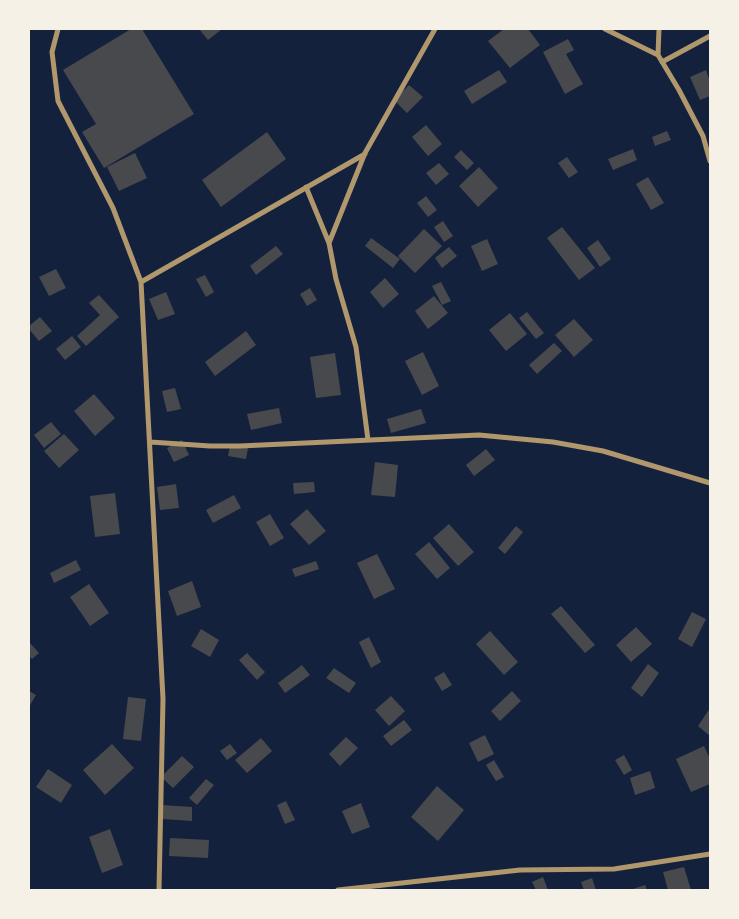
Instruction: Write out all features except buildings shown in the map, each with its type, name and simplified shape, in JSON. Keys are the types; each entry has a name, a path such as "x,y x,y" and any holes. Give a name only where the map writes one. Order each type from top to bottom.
{"street":[{"path":"58,29 52,52 58,101 113,208 141,282 163,699 159,890"},
{"path":"329,243 365,153 435,29"},
{"path":"605,29 658,55"},
{"path":"659,29 658,55 703,136 710,161"},
{"path":"662,62 710,36"},
{"path":"141,282 365,153"},
{"path":"306,187 329,243 336,279 356,347 368,440"},
{"path":"150,442 210,446 479,435 553,442 603,451 710,483"},
{"path":"338,890 520,870 614,869 710,854"}]}
